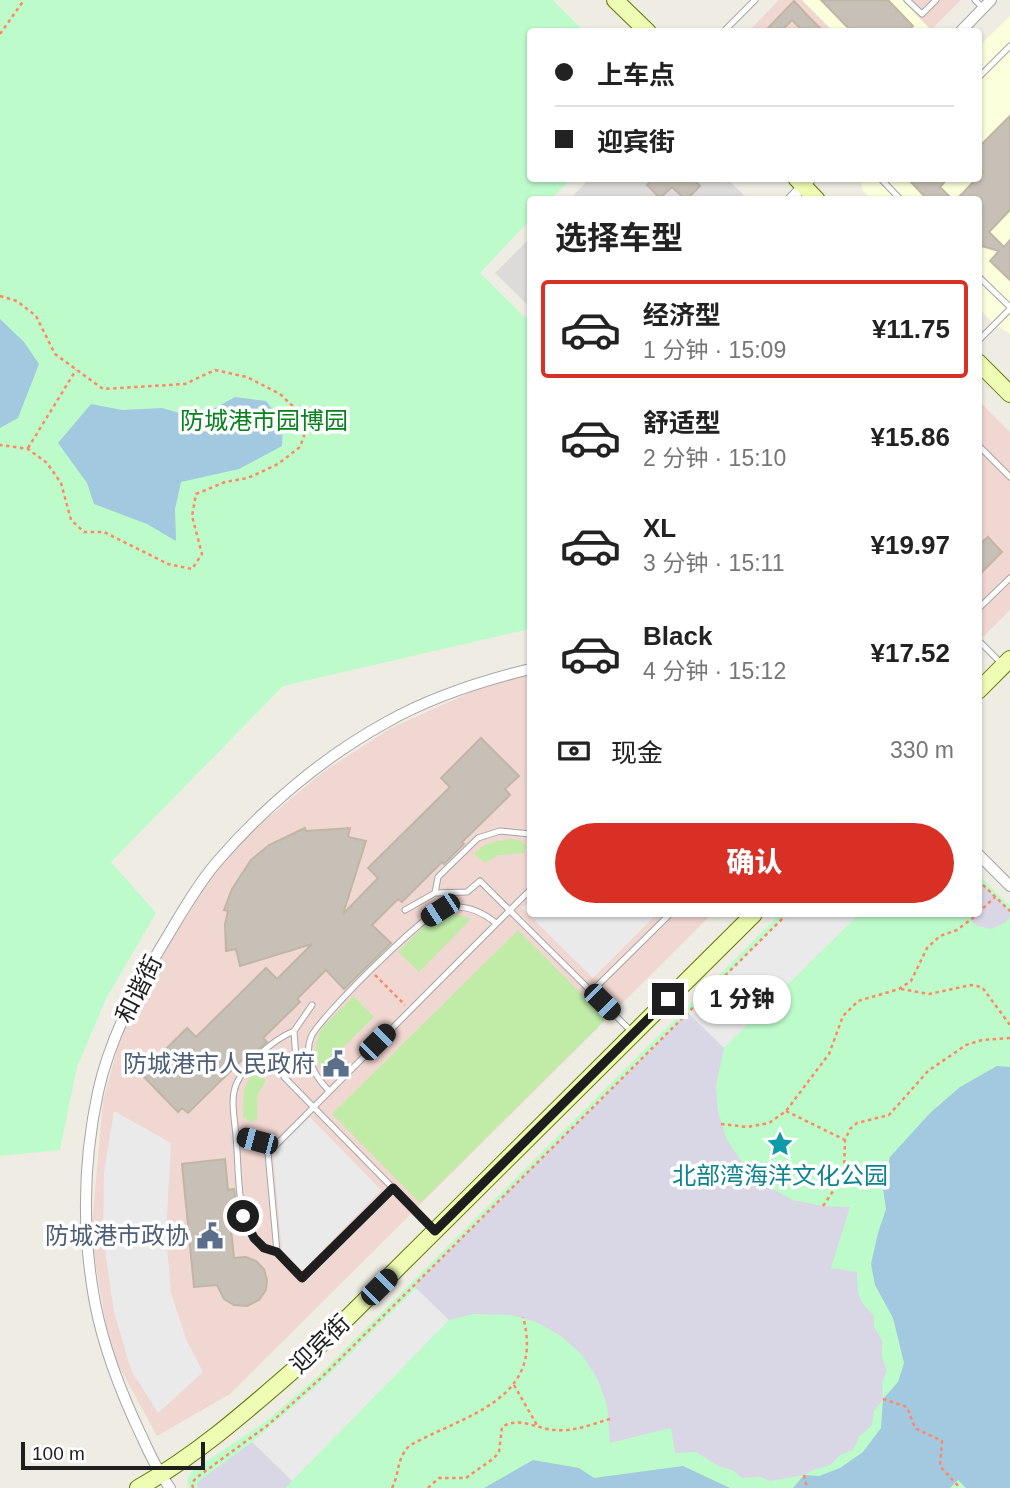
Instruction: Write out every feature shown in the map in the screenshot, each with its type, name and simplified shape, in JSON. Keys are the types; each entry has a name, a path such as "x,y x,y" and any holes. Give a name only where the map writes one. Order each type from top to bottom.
{"main road":[{"path":"615,0 644,28"},
{"path":"982,366 1010,394"},
{"path":"982,687 1007,662"},
{"name":"迎宾街","path":"138,1488 165,1482 304,1361 751,917"}],"street":[{"path":"963,28 983,3"},
{"name":"和谐街","path":"165,1482 120,1392 100,1331 90,1274 85,1216 89,1151 98,1091 123,1017 146,971 188,903 215,864 263,814 315,771 388,721 445,695 527,670"},
{"path":"982,858 1010,886"}],"lane":[{"path":"727,28 755,0"},
{"path":"907,0 922,15 936,0"},
{"path":"982,74 1010,46"},
{"path":"884,182 897,196"},
{"path":"982,280 1010,308 982,337"},
{"path":"982,449 1010,477"},
{"path":"982,605 1010,578"},
{"path":"982,643 1007,662"},
{"path":"435,893 438,877 478,838 500,831 527,834"},
{"path":"405,910 435,893 467,892 481,881 633,1033"},
{"path":"268,1153 527,893"},
{"path":"328,1091 319,1080 309,1053 311,1038 325,1018 418,924 440,910 463,906 484,913 496,923"},
{"path":"592,991 667,917"},
{"path":"312,1005 294,1031 280,1037 242,1073 233,1092 243,1216 254,1238 264,1248 277,1252 302,1278 393,1188"},
{"path":"294,1031 296,1060 284,1077 435,1231"},
{"path":"236,1136 257,1141 268,1153 277,1252"}],"path":[{"path":"0,34 24,0"},
{"path":"0,296 17,301 36,316 55,354 103,388 185,384 215,370 247,377 280,394 299,412 305,433 300,447 278,464 248,478 225,482 196,494 192,516 202,554 192,569 168,564 104,532 84,532 71,520 61,484 47,463 28,449 0,445"},
{"path":"28,449 76,370"},
{"path":"982,884 1010,911"},
{"path":"982,909 996,897"},
{"path":"193,1488 192,1483 196,1478 268,1425 321,1378 784,917"},
{"path":"721,1124 747,1127 769,1123 786,1111 828,1054 843,1016 858,1001 899,989 911,981 927,948 940,936 957,930 973,917"},
{"path":"371,971 410,1009"},
{"path":"899,989 929,994 971,985 982,988 1010,1025"},
{"path":"823,1206 844,1175 845,1140 850,1129 857,1123 889,1115 928,1071 965,1045 982,1040 1010,1038"},
{"path":"786,1111 845,1140"},
{"path":"392,1488 397,1479 400,1455 408,1446 487,1408 514,1385 527,1352 527,1332 523,1317"},
{"path":"514,1385 538,1427"},
{"path":"883,1399 907,1407 915,1428 942,1441 940,1466 960,1488"},
{"path":"428,1488 439,1478 466,1478 494,1458 499,1452 502,1427 509,1423 519,1422 556,1430 578,1429 610,1419"},
{"path":"804,1475 807,1488"}],"shaded area":[{"path":"779,0 802,0 830,28 752,28"},
{"path":"802,0 902,0 929,28 830,28"},
{"path":"902,0 961,0 933,28 929,28"},
{"path":"1010,16 1010,334 982,312 982,196 868,196 863,191 862,182 982,182 982,43"},
{"path":"586,182 730,182 745,196 573,196"},
{"path":"527,241 527,304 495,273"},
{"path":"982,404 1010,432 1010,610 982,638"},
{"name":"防城港市人民政府","path":"527,676 527,917 709,917 230,1394 157,1436 110,1350 91,1236 103,1101 123,1028 163,946 233,847 323,772 391,728 491,683"},
{"path":"982,884 1010,911 1006,922 992,929 977,926 971,917 982,917"},
{"path":"531,917 654,917 593,978"},
{"path":"784,917 856,917 724,1048 688,1013"},
{"path":"688,1013 724,1048 716,1086 718,1111 726,1138 743,1164 765,1185 793,1200 823,1206 850,1207 831,1268 857,1272 858,1293 863,1304 874,1316 874,1327 882,1340 882,1357 887,1371 882,1383 883,1399 874,1411 872,1425 859,1437 853,1450 840,1455 831,1465 804,1475 770,1481 760,1477 742,1478 696,1452 675,1453 671,1428 610,1443 607,1405 597,1378 582,1355 561,1336 536,1322 511,1315 473,1314 449,1320 414,1286"},
{"path":"114,1111 171,1143 166,1233 171,1293 186,1339 203,1372 158,1413 131,1370 114,1312 103,1237 104,1172"},
{"path":"310,1117 381,1190 302,1271 282,1250 273,1153"},
{"path":"416,1288 449,1320 292,1481 252,1442 324,1380"},
{"path":"252,1442 292,1481 285,1488 198,1488 199,1481"}],"green space":[{"name":"防城港市园博园","path":"0,0 553,0 581,28 527,28 527,182 568,182 554,196 527,196 527,223 480,273 527,319 527,630 283,686 111,862 156,913 106,999 77,1067 60,1150 0,1156"},
{"path":"520,840 527,846 524,853 498,855 485,863 474,854 495,841"},
{"name":"北部湾海洋文化公园","path":"982,878 1010,906 1010,1488 188,1488 187,1480 193,1470 265,1422 319,1375 777,917 982,917"},
{"path":"445,914 471,919 419,972 398,952 430,920"},
{"path":"518,930 606,1019 420,1203 332,1114"},
{"path":"354,996 374,1017 321,1069 316,1053 322,1028"},
{"path":"255,1070 266,1080 258,1094 257,1120 249,1122 243,1116 244,1089"}],"water":[{"path":"0,319 24,342 39,364 18,418 0,428"},
{"path":"235,397 266,401 283,422 282,446 239,469 181,482 175,509 176,541 147,524 94,504 87,483 58,443 91,404 122,410 162,408 197,418"},
{"path":"997,1066 1010,1067 1010,1488 966,1488 958,1480 950,1488 793,1488 804,1475 819,1476 840,1468 863,1452 881,1428 883,1399 898,1382 904,1363 893,1318 875,1285 871,1264 886,1209 883,1189 890,1157 930,1113 960,1087"},
{"path":"533,1460 579,1468 594,1478 683,1466 730,1488 484,1488"}],"building":[{"path":"821,0 888,0 913,26 911,28 848,28"},
{"path":"794,1 820,28 800,28 792,20 784,28 768,28"},
{"path":"1010,116 1010,210 989,232 1004,247 1010,240 1010,280 990,261 999,251 982,246 982,196 960,196 973,182 982,182 982,144"},
{"path":"650,182 696,182 700,186 690,196 682,196 672,187 662,196 658,196 647,185"},
{"path":"911,182 944,182 940,187 949,196 924,196"},
{"path":"988,537 1002,552 982,572 982,542"},
{"path":"481,738 519,776 505,789 510,795 462,842 464,844 402,902 398,899 372,925 391,943 344,989 326,970 297,999 300,1002 263,1038 267,1042 247,1059 245,1057 188,1113 182,1108 178,1112 141,1074 187,1028 196,1037 266,968 277,979 312,944 240,966 236,949 226,951 225,924 228,911 224,910 232,889 251,860 269,845 305,828 306,831 350,828 348,837 366,841 343,914 378,878 368,868 450,787 441,778"},
{"name":"防城港市政协","path":"225,1159 228,1190 234,1189 237,1209 229,1210 234,1258 246,1257 256,1261 264,1269 267,1280 266,1290 259,1300 247,1306 234,1305 224,1299 217,1285 194,1287 182,1164"}],"place":[{"name":"防城港市人民政府","path":"336,1064"},
{"name":"北部湾海洋文化公园","path":"780,1144"},
{"name":"防城港市政协","path":"210,1236"}],"route":[{"path":"243,1216 254,1238 264,1248 277,1252 302,1278 393,1188 435,1231 668,999"}]}
